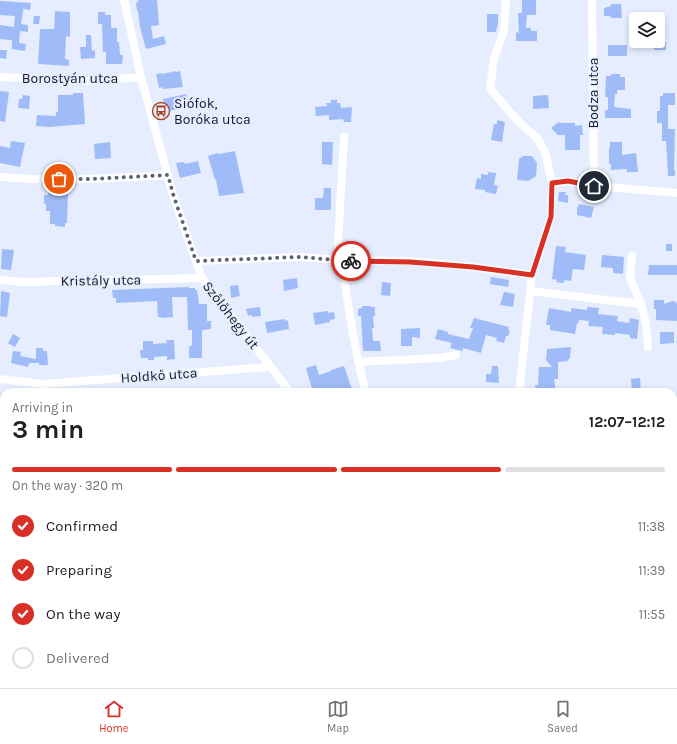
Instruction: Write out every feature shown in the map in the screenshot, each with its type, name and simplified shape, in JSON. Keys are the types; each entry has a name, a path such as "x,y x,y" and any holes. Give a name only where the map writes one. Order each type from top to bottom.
{"street":[{"name":"Szőlőhegy út","path":"124,0 141,77 175,202 202,278 287,388"},
{"path":"506,0 504,30 494,59 490,88 519,122 537,138 545,152 552,183 551,217 532,275 519,388"},
{"name":"Bodza utca","path":"592,0 594,186"},
{"name":"Borostyán utca","path":"0,77 90,81 141,77"},
{"path":"344,137 338,244 349,316 365,388"},
{"path":"0,177 90,179 168,175"},
{"path":"552,183 568,181 594,186 677,194"},
{"path":"632,256 630,278 641,304 646,324 648,347"},
{"path":"196,261 299,257 410,262 473,267 532,275"},
{"name":"Kristály utca","path":"0,280 23,282 202,278"},
{"path":"530,291 641,304"},
{"path":"358,362 439,358 456,355"},
{"name":"Holdkő utca","path":"0,379 42,384 271,367"}],"building":[{"path":"138,0 157,0 159,25 151,26 153,39 164,36 166,44 146,49 137,11 136,3"},
{"path":"522,0 536,0 536,15 527,15 526,28 531,28 531,31 537,31 537,41 516,41 516,32 519,33 518,13 522,13"},
{"path":"0,1 31,3 30,10 23,9 21,24 28,25 28,32 20,31 19,43 26,44 25,51 12,49 12,40 0,39 0,25 14,27 15,16 0,15"},
{"path":"611,4 621,4 622,18 604,16 604,8 611,6"},
{"path":"55,11 70,12 70,37 66,36 65,59 69,60 69,66 38,64 40,29 54,29"},
{"path":"98,12 105,12 105,15 111,15 111,27 117,28 117,42 119,42 120,55 123,55 122,64 106,64 106,52 103,52 102,24 98,24"},
{"path":"487,14 498,14 496,32 487,32"},
{"path":"34,16 40,16 39,24 33,24"},
{"path":"86,35 91,35 92,51 95,50 95,58 81,59 80,47 86,47"},
{"path":"665,42 666,50 654,50 654,48 665,48"},
{"path":"608,45 627,45 627,56 608,56"},
{"path":"0,50 7,50 6,59 0,58"},
{"path":"180,71 183,87 159,88 156,74"},
{"path":"611,74 620,74 620,77 625,77 625,90 617,90 617,94 615,94 614,107 631,109 631,118 605,118 605,110 608,110 608,97 605,97 606,76 611,76"},
{"path":"0,91 9,92 5,122 0,121"},
{"path":"73,93 83,93 85,124 49,127 36,126 37,115 56,116 56,112 58,112 58,95 73,95"},
{"path":"663,93 675,93 675,105 668,105 668,129 675,129 675,176 668,176 666,141 662,141 662,123 657,123 657,111 660,111 660,96 663,96"},
{"path":"186,94 187,100 179,101 180,108 166,112 166,110 163,111 163,99"},
{"path":"23,95 30,96 29,109 18,108 19,99 22,99"},
{"path":"548,95 549,108 533,109 533,96"},
{"path":"331,100 337,100 337,103 340,103 341,108 352,107 351,122 344,122 343,119 329,120 329,115 316,116 315,107 327,106 326,103 331,103"},
{"path":"497,120 505,122 502,142 491,140 494,124 497,124"},
{"path":"559,122 575,123 575,126 582,125 583,135 580,135 580,150 565,150 565,135 558,135 551,128"},
{"path":"11,141 25,143 20,167 0,163 0,146 10,148"},
{"path":"110,142 111,158 95,159 94,144"},
{"path":"322,142 333,142 332,165 322,164"},
{"path":"610,142 622,142 622,155 636,153 638,172 627,172 627,169 611,170 611,164 609,164"},
{"path":"235,151 244,193 219,196 216,179 215,180 208,156"},
{"path":"523,156 532,156 537,163 536,176 528,181 517,180 519,159"},
{"path":"198,161 201,173 180,178 176,163 184,162 185,164"},
{"path":"488,172 496,173 494,185 498,186 496,194 485,192 485,190 475,189 477,178 481,179 481,174 488,175"},
{"path":"324,188 331,188 331,210 315,210 315,198 323,198"},
{"path":"559,192 566,192 565,195 568,195 568,203 558,201"},
{"path":"48,193 68,194 67,223 65,223 65,227 50,224 50,211 46,211 46,204 44,204 44,195 48,195"},
{"path":"579,204 594,207 591,218 577,215 577,207"},
{"path":"666,244 672,244 672,251 666,251"},
{"path":"556,246 566,247 565,252 586,255 584,270 573,269 571,281 564,280 564,283 556,282 557,280 552,279"},
{"path":"2,249 14,250 11,270 1,269"},
{"path":"602,255 624,257 623,274 613,273 613,268 601,267"},
{"path":"649,265 677,265 677,275 648,275"},
{"path":"491,277 509,280 508,287 490,284"},
{"path":"297,278 298,288 284,291 283,280"},
{"path":"382,282 391,283 390,296 381,295"},
{"path":"238,285 240,296 231,298 230,286"},
{"path":"189,287 197,290 199,304 207,304 207,321 211,321 211,329 202,330 202,358 189,358 189,347 192,345 192,330 188,330 187,297 172,297 173,317 161,318 158,317 157,301 116,303 116,298 113,298 112,290"},
{"path":"1,291 10,293 7,317 0,316"},
{"path":"504,292 515,294 513,307 500,305"},
{"path":"654,300 664,300 664,304 673,301 676,302 677,321 656,320"},
{"path":"362,306 375,307 375,316 373,316 374,328 372,328 373,341 380,341 381,351 363,351 361,316 358,316 358,309 362,308"},
{"path":"260,307 261,316 248,316 246,309"},
{"path":"587,307 599,308 598,314 618,316 617,321 629,323 630,318 639,320 637,339 630,338 630,335 615,333 615,335 602,334 603,327 588,326 589,321 579,320 575,334 550,330 550,325 546,325 549,308 571,312 571,308 587,310"},
{"path":"328,311 328,313 334,312 335,319 330,320 330,322 315,325 313,313"},
{"path":"474,318 509,327 508,330 510,331 508,336 506,336 504,343 496,341 497,338 486,335 481,353 463,348 463,351 450,348 452,343 435,339 438,329 448,332 448,334 469,339 473,328 470,328"},
{"path":"285,319 285,321 288,320 289,329 267,333 265,322"},
{"path":"420,328 420,338 412,337 412,346 401,346 401,329"},
{"path":"660,332 674,332 674,343 660,344"},
{"path":"13,334 20,338 15,347 8,343"},
{"path":"166,340 174,340 175,359 167,360 167,356 154,357 154,360 141,358 140,350 143,350 143,341 153,341 153,344 167,343"},
{"path":"571,347 570,358 567,361 558,362 558,379 554,379 555,388 535,388 535,385 538,385 539,367 552,367 546,360 547,349"},
{"path":"36,348 43,348 43,351 47,351 48,365 29,363 28,367 11,363 13,351 21,352 20,356 36,359"},
{"path":"316,365 319,375 344,366 352,388 312,388 306,368"},
{"path":"492,366 498,366 499,383 486,382 486,374 491,374"},
{"path":"640,378 641,388 632,388 631,379"}],"way so far":[{"path":"59,179 168,175 192,253 196,261 299,257 351,261"}],"place":[{"name":"Siófok, Boróka utca","path":"161,111"}],"route":[{"path":"351,261 410,262 473,267 532,275 551,217 552,183 568,181 594,186"}]}
